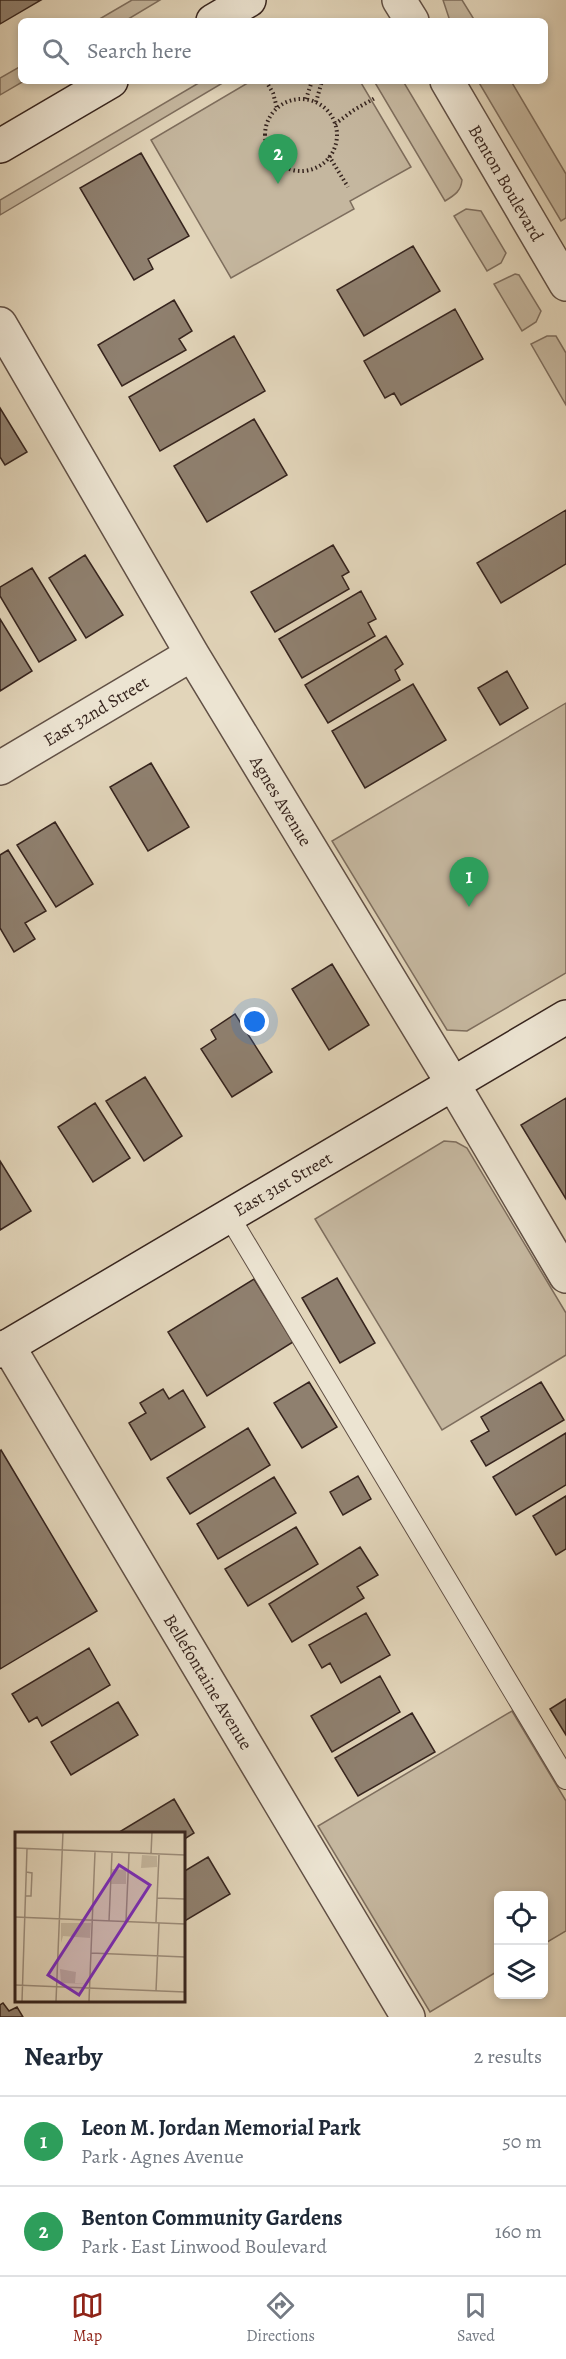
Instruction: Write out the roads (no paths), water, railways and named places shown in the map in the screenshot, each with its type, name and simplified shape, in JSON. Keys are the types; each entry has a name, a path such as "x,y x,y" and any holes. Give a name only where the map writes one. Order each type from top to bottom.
{"street":[{"path":"218,18 249,0"},
{"path":"399,0 409,18"},
{"path":"0,146 106,84"},
{"name":"Benton Boulevard","path":"449,84 566,284"},
{"name":"Agnes Avenue","path":"0,324 192,654 453,1084 566,1276"},
{"name":"East 32nd Street","path":"0,768 192,654"},
{"name":"East 31st Street","path":"4,1348 566,1017"},
{"name":"Bellefontaine Avenue","path":"4,1348 408,2017"}],"lane":[{"path":"229,1216 566,1779"}],"place":[{"name":"Benton Community Gardens","path":"278,184"},
{"name":"Leon M. Jordan Memorial Park","path":"469,907"}]}
